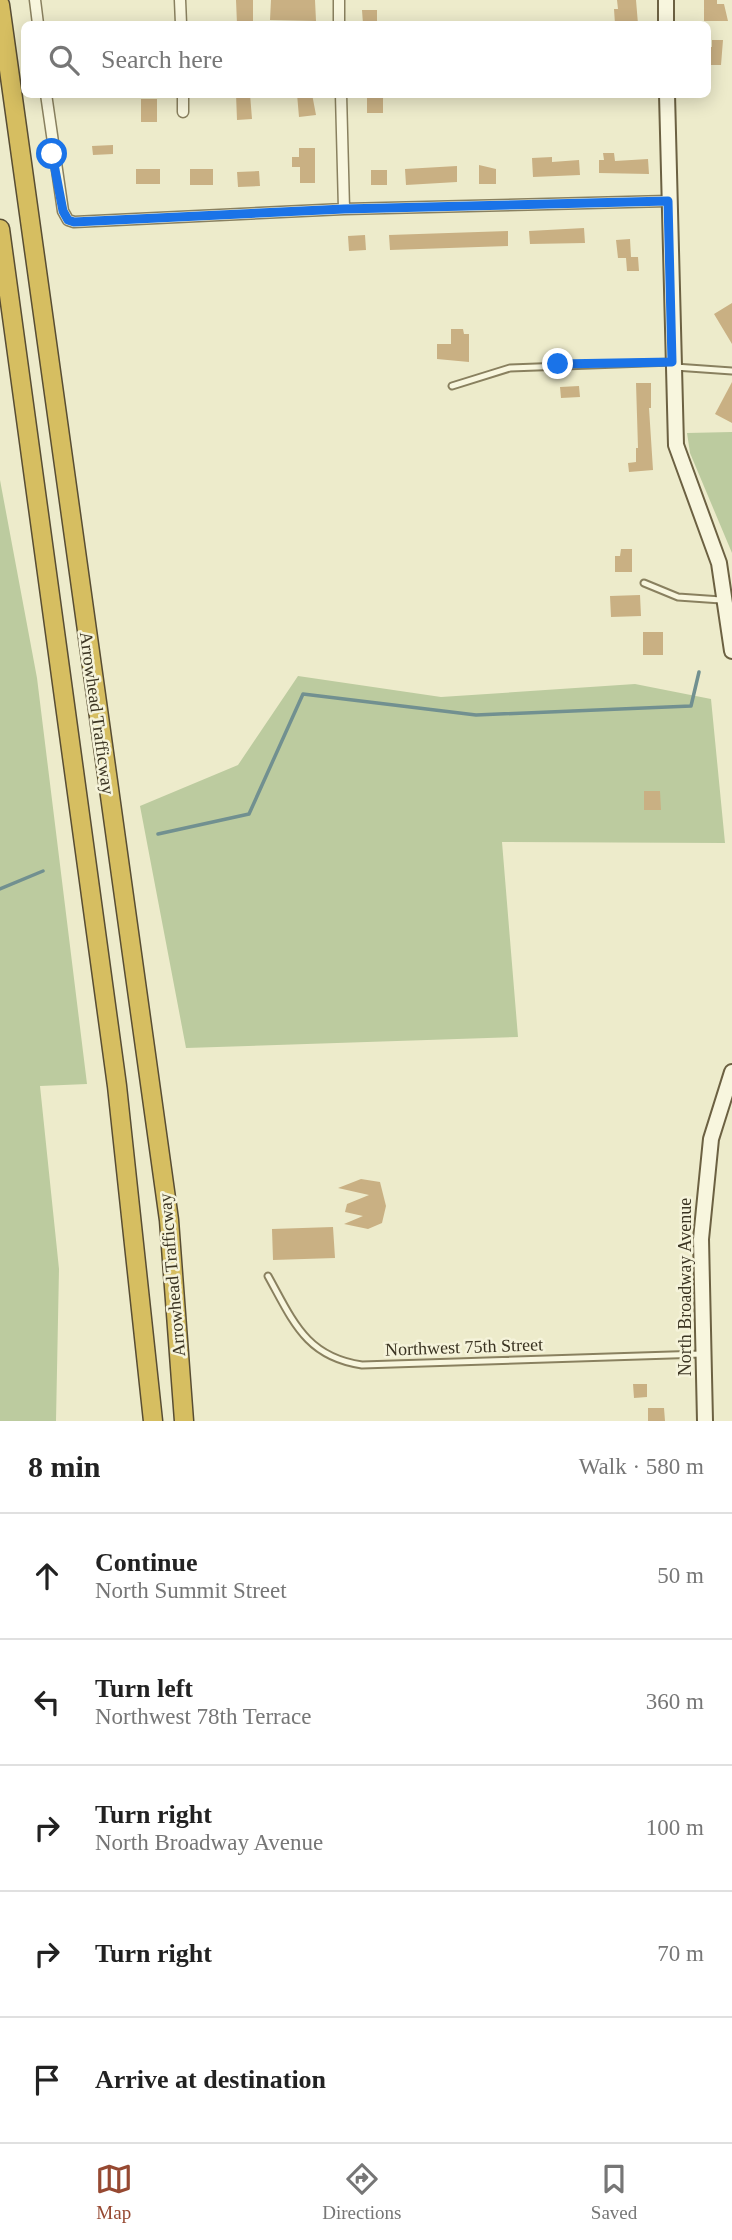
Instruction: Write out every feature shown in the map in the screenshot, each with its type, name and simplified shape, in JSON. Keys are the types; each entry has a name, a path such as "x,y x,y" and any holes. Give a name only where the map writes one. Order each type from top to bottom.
{"highway":[{"name":"Arrowhead Trafficway","path":"0,5 169,1220 184,1421"},
{"name":"Arrowhead Trafficway","path":"0,229 117,1086 153,1421"}],"street":[{"path":"34,0 38,21"},
{"path":"180,0 181,21"},
{"path":"338,0 339,21"},
{"path":"666,0 666,21"},
{"path":"46,98 52,154 63,211 68,220 84,222 344,209 668,201"},
{"path":"183,98 183,112"},
{"path":"341,98 344,209"},
{"path":"667,98 676,445 719,563 732,650"},
{"name":"North Broadway Avenue","path":"705,1421 701,1239 705,1186 711,1139 729,1094 732,1072"}],"lane":[{"path":"453,386 510,368 672,364 732,371"},
{"path":"643,583 678,597 724,600"},
{"name":"Northwest 75th Street","path":"268,1276 299,1330 317,1349 346,1362 362,1365 703,1354"}],"green space":[{"path":"732,432 732,553 690,453 687,433"},
{"path":"0,480 37,678 87,1084 40,1086 59,1269 56,1421 0,1421"},
{"path":"298,676 441,697 635,684 711,699 725,843 502,842 518,1037 186,1048 140,806 238,765"}],"building":[{"path":"236,0 253,0 253,21 237,21"},
{"path":"271,0 315,0 316,21 270,20"},
{"path":"617,0 636,0 638,21 615,21 614,9 618,9"},
{"path":"704,0 717,0 717,4 724,4 728,21 704,21"},
{"path":"362,10 377,10 377,21 363,21"},
{"path":"712,40 723,40 721,65 711,65"},
{"path":"236,98 250,98 252,119 237,120"},
{"path":"297,98 313,98 316,115 299,117"},
{"path":"367,98 383,98 383,113 367,113"},
{"path":"141,99 157,99 157,122 141,122"},
{"path":"113,145 113,154 93,155 92,146"},
{"path":"299,148 315,148 315,183 300,183 300,167 292,167 292,157 299,157"},
{"path":"603,153 614,153 615,161 648,159 649,174 599,173 599,160 604,160"},
{"path":"552,157 552,162 579,160 580,175 533,177 532,158"},
{"path":"479,165 496,169 496,184 479,184"},
{"path":"457,166 457,182 406,185 405,169"},
{"path":"136,169 160,169 160,184 136,184"},
{"path":"190,169 213,169 213,185 190,185"},
{"path":"371,170 387,170 387,185 371,185"},
{"path":"259,171 260,186 238,187 237,172"},
{"path":"584,228 585,243 530,244 529,231"},
{"path":"508,231 508,246 390,250 389,235"},
{"path":"365,235 366,250 349,251 348,236"},
{"path":"630,239 631,257 638,257 639,271 627,271 626,258 618,258 616,240"},
{"path":"732,303 732,344 714,314"},
{"path":"451,329 463,329 464,334 469,334 469,362 437,359 437,344 451,344"},
{"path":"732,382 732,423 715,414"},
{"path":"636,383 651,383 649,408 653,470 629,472 628,463 636,462 638,448"},
{"path":"579,386 580,397 561,398 560,387"},
{"path":"621,549 632,549 632,572 615,572 615,556 620,556"},
{"path":"640,595 641,616 611,617 610,596"},
{"path":"643,632 663,632 663,655 643,655"},
{"path":"644,791 660,791 661,810 644,810"},
{"path":"361,1179 380,1182 386,1206 382,1223 368,1229 344,1224 363,1216 345,1212 347,1204 369,1195 338,1188"},
{"path":"333,1227 335,1258 273,1260 272,1229"},
{"path":"633,1384 647,1384 647,1397 634,1398"},
{"path":"648,1408 664,1408 665,1421 648,1421"}],"waterway":[{"path":"158,834 249,814 303,694 476,715 691,706 699,672"},
{"path":"0,889 43,871"}],"route":[{"path":"52,154 63,211 68,220 74,222 344,209 668,201 672,362 558,364"}]}
